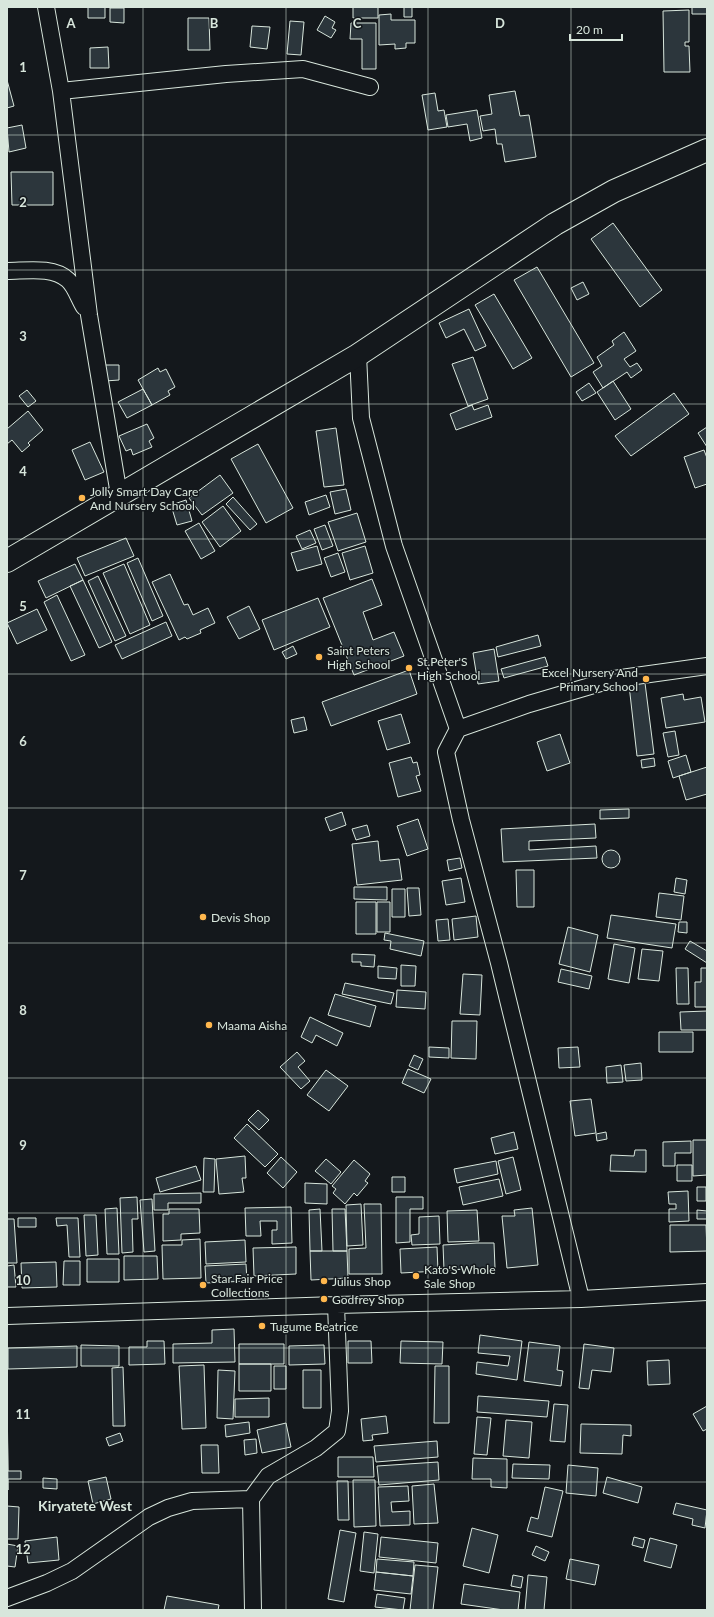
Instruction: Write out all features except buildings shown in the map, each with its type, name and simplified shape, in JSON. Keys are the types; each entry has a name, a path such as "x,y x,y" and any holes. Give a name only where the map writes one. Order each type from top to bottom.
{"street":[{"path":"46,7 61,91 89,315 119,495"},
{"path":"61,91 226,74 303,69 370,87"},
{"path":"7,561 358,355 555,224 614,191 707,150"},
{"path":"7,271 40,271 59,274 69,280 89,315"},
{"path":"358,355 361,418 392,539 458,729"},
{"path":"581,1299 507,993 461,820 446,752 458,729 529,704 614,678 707,666"},
{"path":"7,1316 336,1305 581,1299 707,1292"},
{"path":"253,1610 251,1499 268,1476 316,1448 337,1431 340,1411 336,1305"},
{"path":"7,1598 48,1583 72,1571 149,1517 168,1508 192,1501 251,1499"}],"place":[{"name":"Jolly Smart Day Care And Nursery School","path":"82,498"},
{"name":"Saint Peters High School","path":"319,657"},
{"name":"St.Peter'S High School","path":"409,668"},
{"name":"Excel Nursery And Primary School","path":"646,679"},
{"name":"Devis Shop","path":"203,917"},
{"name":"Maama Aisha","path":"209,1025"},
{"name":"Kato'S Whole Sale Shop","path":"416,1276"},
{"name":"Julius Shop","path":"324,1281"},
{"name":"Star Fair Price Collections","path":"203,1285"},
{"name":"Godfrey Shop","path":"324,1299"},
{"name":"Tugume Beatrice","path":"262,1326"}],"district":[{"name":"Kiryatete West","path":"85,1505"}]}
